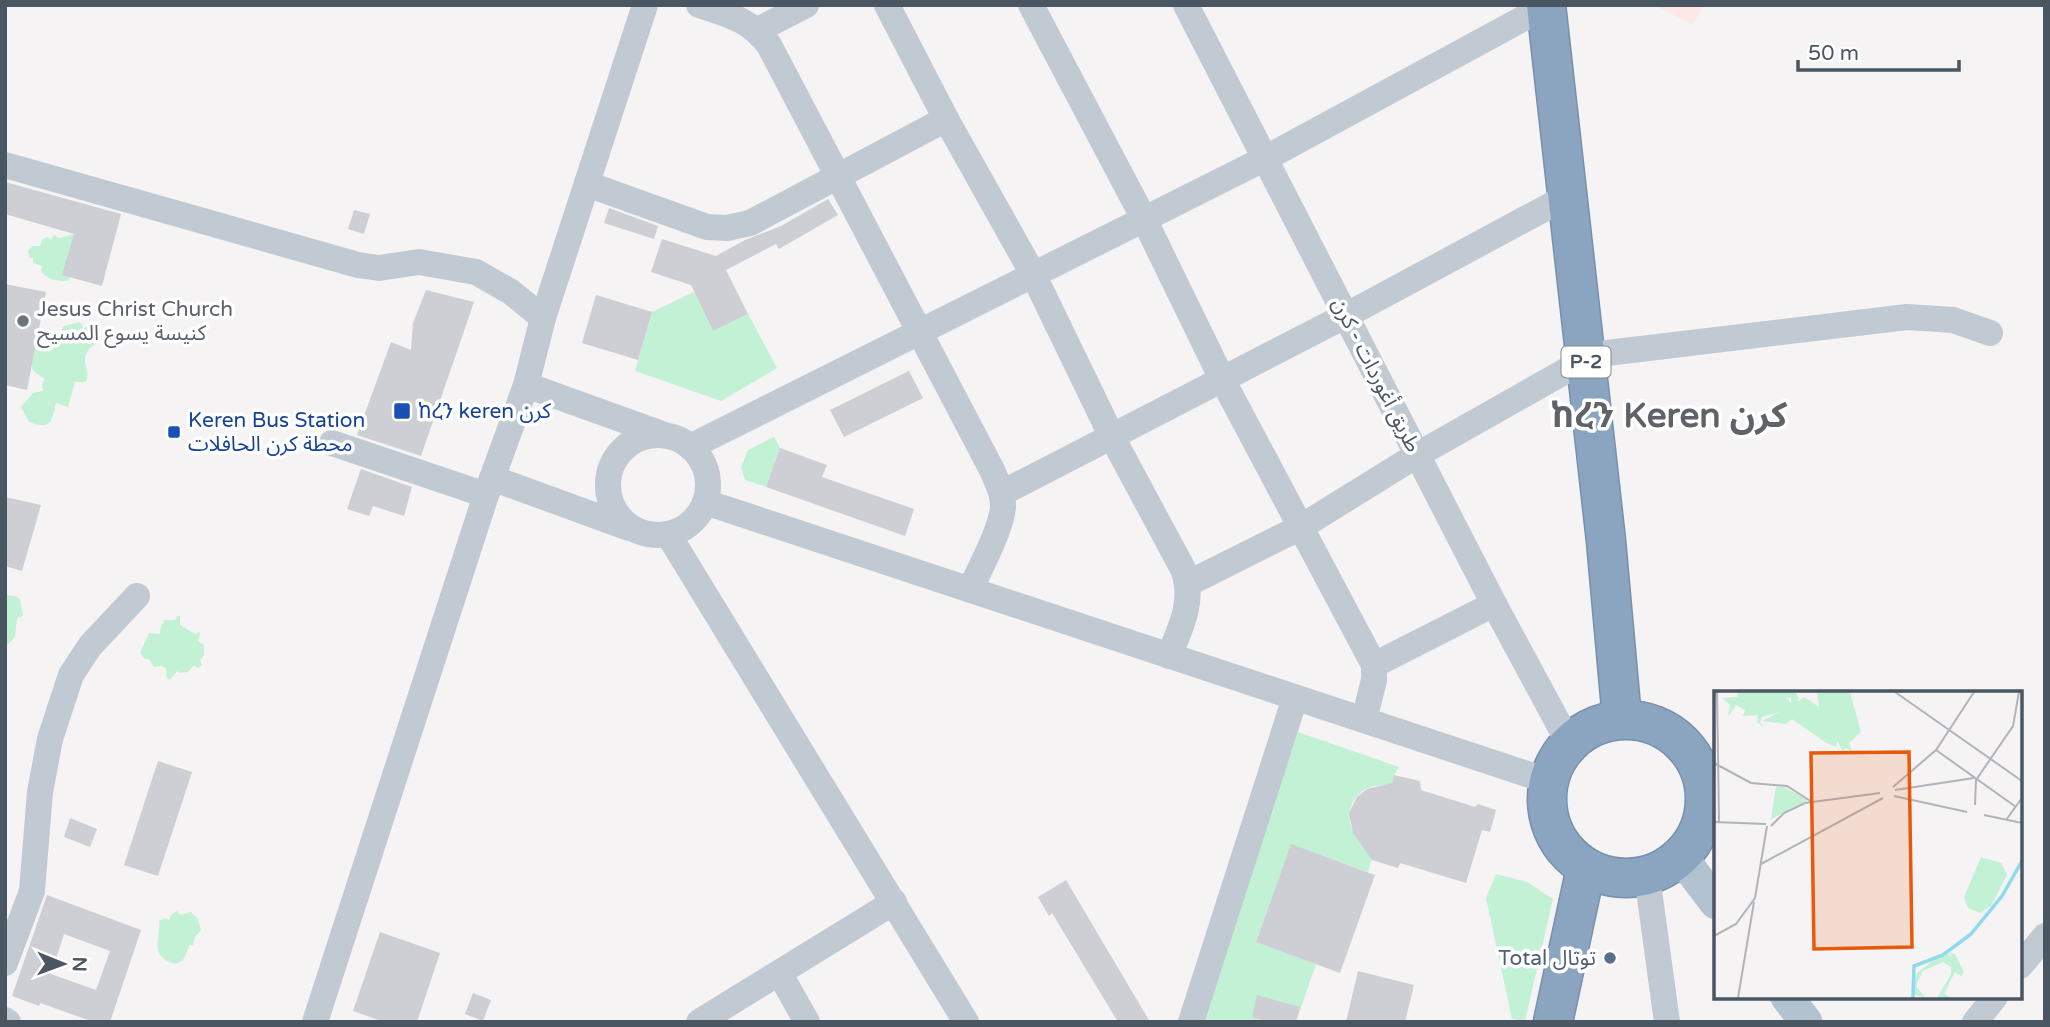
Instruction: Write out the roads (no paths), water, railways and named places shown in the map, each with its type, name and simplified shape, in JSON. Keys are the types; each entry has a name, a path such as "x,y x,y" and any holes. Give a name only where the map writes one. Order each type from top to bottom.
{"highway":[{"name":"P-2","path":"1547,6 1606,541 1622,719"},
{"path":"1622,719 1659,727 1682,744 1699,767 1705,806 1701,825 1693,842 1681,857 1665,869 1647,876 1626,879 1605,876 1572,858 1553,831 1547,807 1548,781 1556,761 1569,743 1585,731 1622,719"},
{"path":"1553,1022 1586,868"}],"main road":[{"path":"1681,857 1714,900"},
{"path":"1789,999 1806,1022"}],"street":[{"path":"315,1022 489,487 526,384 543,318 645,5"},
{"path":"699,5 741,19 758,30 769,45 1002,493 1000,522 970,590"},
{"path":"758,30 806,5"},
{"path":"887,5 946,119 1034,276 1111,437 1184,569 1189,583 1185,617 1169,656"},
{"path":"1031,5 1144,219 1222,379 1374,665 1374,680 1364,720"},
{"name":"طريق أغوردات - كرن","path":"1186,5 1494,604 1569,743"},
{"path":"637,531 624,522 614,510 608,478 613,463 623,450 636,440 651,435 678,442 920,333 1266,158 1547,6"},
{"path":"587,184 706,227 727,228 750,223 946,119"},
{"path":"5,165 358,265 379,268 419,262 476,272 511,292 543,318"},
{"path":"1002,493 1345,316 1568,195"},
{"path":"1189,583 1301,527 1417,455 1585,360 1607,353 1907,317 1953,320 1990,333"},
{"path":"332,443 653,535 668,534 684,528 696,517 705,502 707,487 706,472 700,459 678,442 526,384"},
{"path":"705,502 1548,781"},
{"path":"668,534 966,1022"},
{"path":"5,963 32,891 43,779 50,739 71,675 90,646 137,596"},
{"path":"1374,665 1494,604"},
{"path":"1191,1022 1295,698"},
{"path":"1647,876 1667,1022"},
{"path":"699,1022 894,902"},
{"path":"2022,964 2045,936"},
{"path":"780,974 807,1022"},
{"path":"1975,1022 1993,999"}],"place":[{"name":"Jesus Christ Church كنيسة يسوع المسيح","path":"23,321"},
{"name":"ከረን keren كرن","path":"402,411"},
{"name":"Keren Bus Station محطة كرن الحافلات","path":"174,432"},
{"name":"Total توتال","path":"1610,958"}],"district":[{"name":"ከረን Keren كرن","path":"1669,416"}]}
